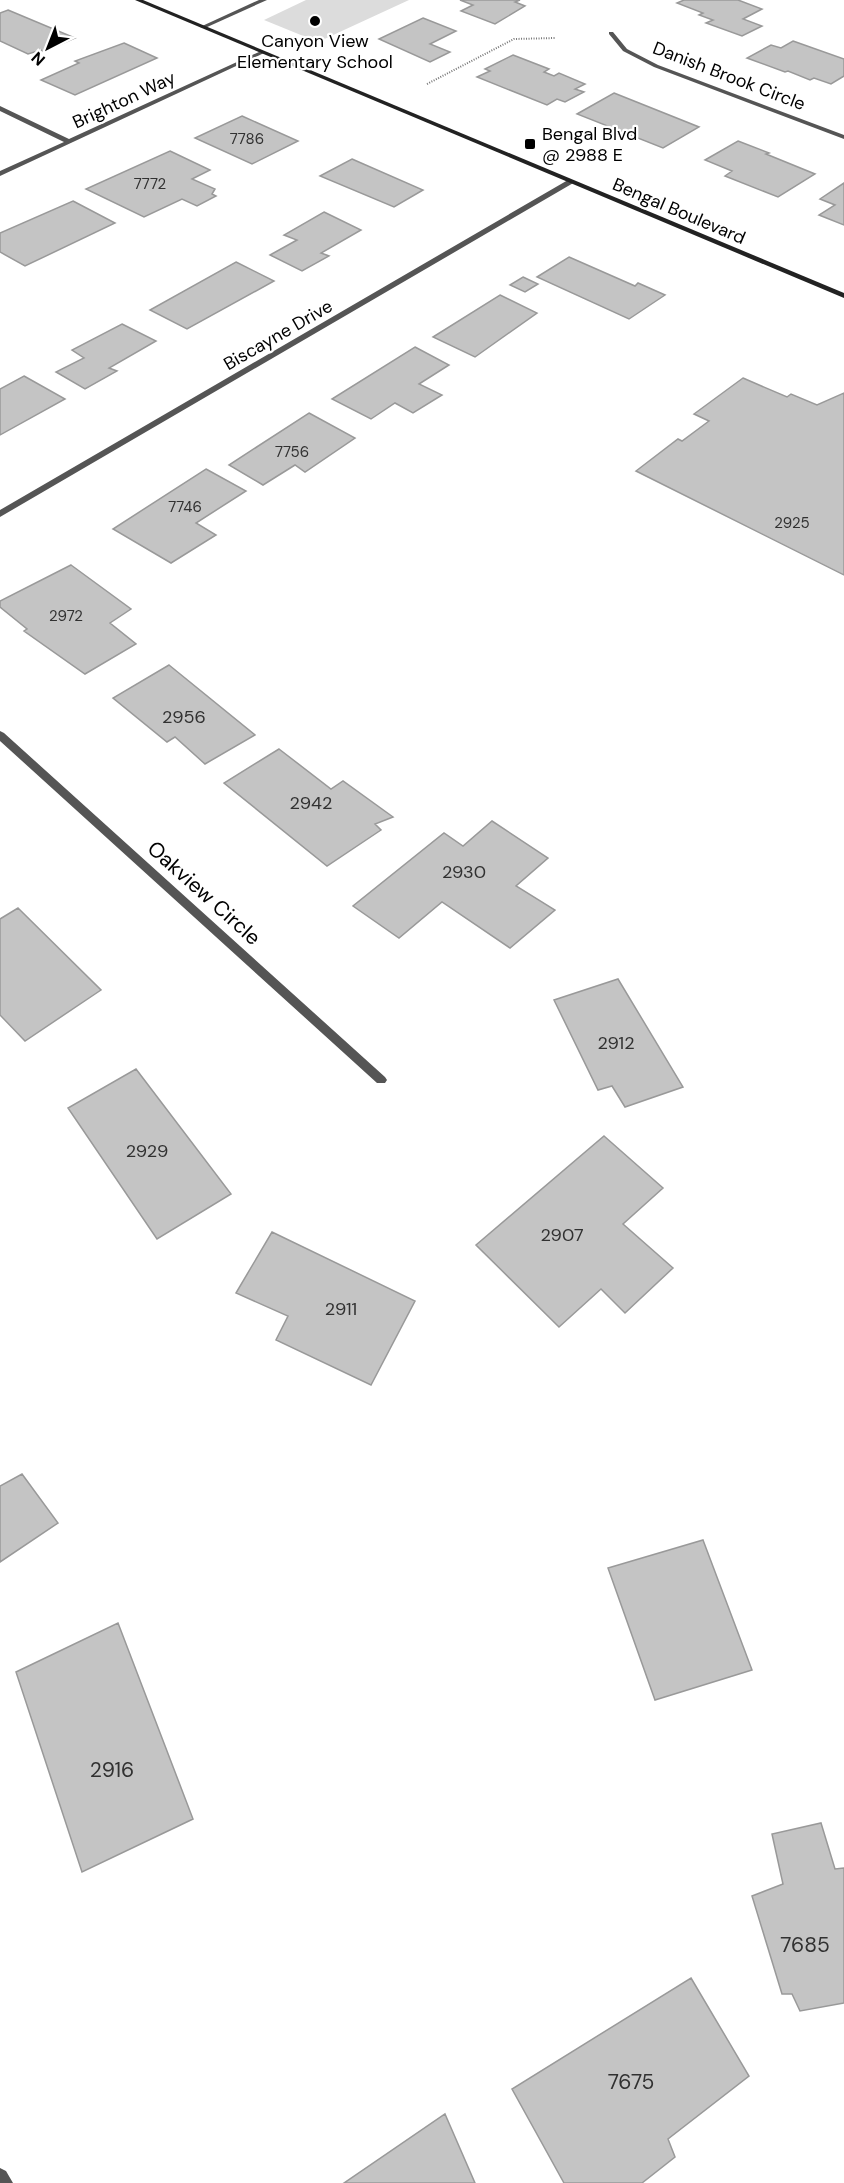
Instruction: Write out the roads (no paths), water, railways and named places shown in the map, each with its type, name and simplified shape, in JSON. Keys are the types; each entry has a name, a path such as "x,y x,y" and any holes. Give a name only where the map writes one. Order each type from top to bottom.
{"main road":[{"name":"Bengal Boulevard","path":"138,0 844,296"}],"street":[{"path":"203,27 264,0"},
{"name":"Danish Brook Circle","path":"610,33 625,50 656,66 844,137"},
{"name":"Brighton Way","path":"0,174 261,53"},
{"path":"0,108 69,142"},
{"name":"Biscayne Drive","path":"0,514 571,182"},
{"name":"Oakview Circle","path":"0,735 381,1080"},
{"path":"0,2177 4,2183"}],"place":[{"name":"Canyon View Elementary School","path":"315,21"},
{"name":"Bengal Blvd @ 2988 E","path":"530,144"}]}
